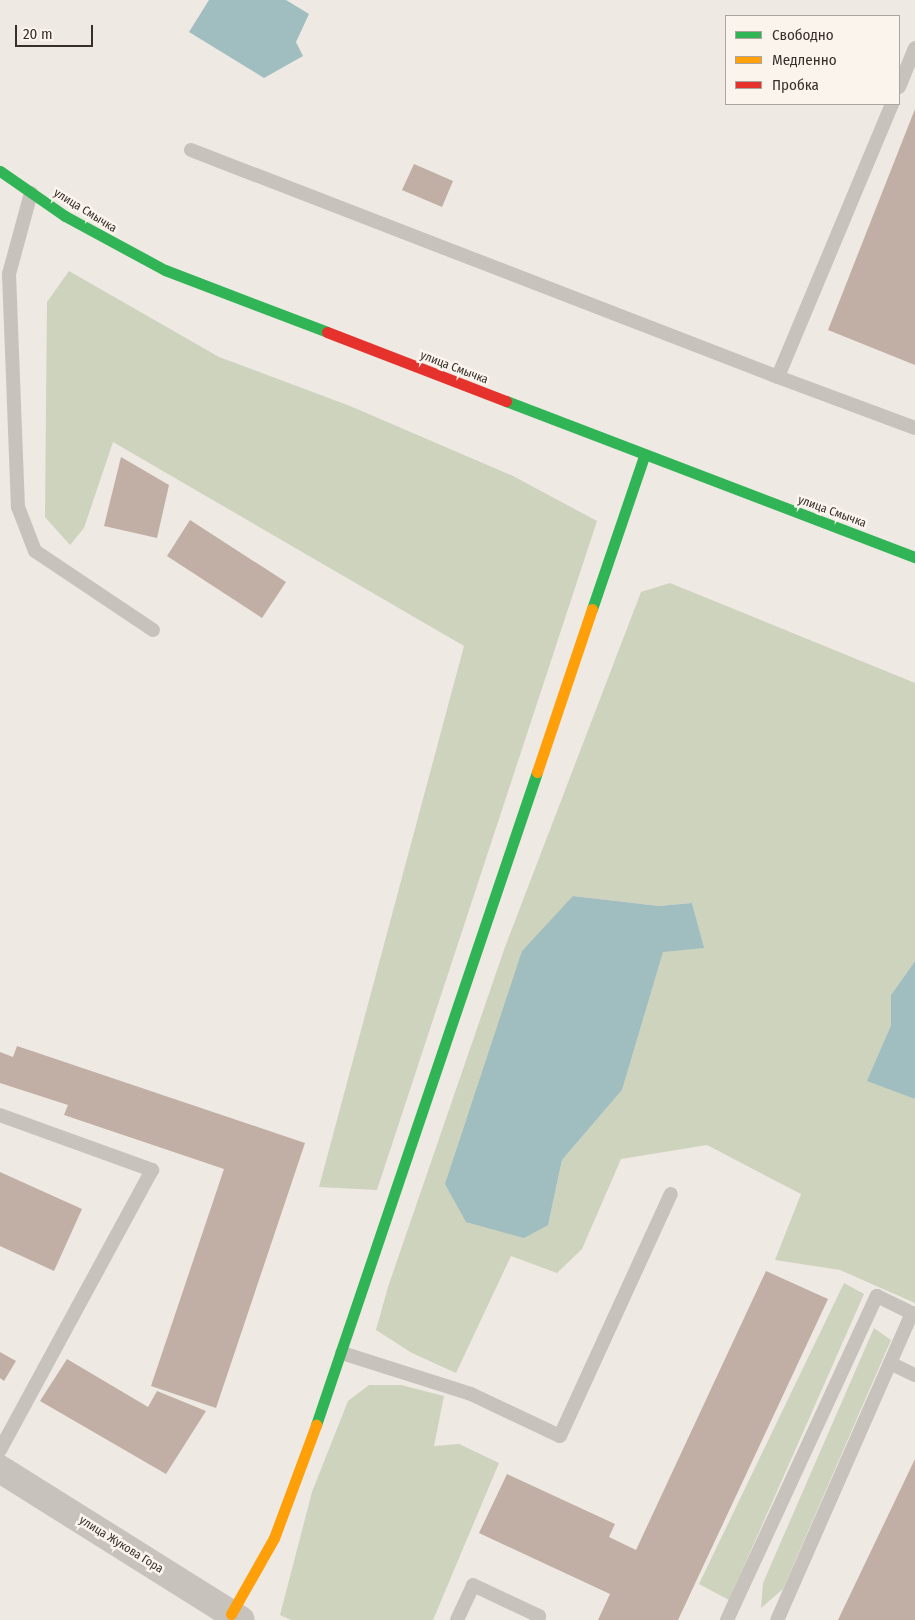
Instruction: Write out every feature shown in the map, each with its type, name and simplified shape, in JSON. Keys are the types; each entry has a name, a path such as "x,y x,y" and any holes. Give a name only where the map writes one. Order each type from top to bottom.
{"street":[{"name":"улица Смычка","path":"0,171 118,248 165,270 644,456 915,557"},
{"path":"226,1615 274,1538 342,1353 644,456"},
{"name":"улица Жукова Гора","path":"0,1469 226,1615"}],"lane":[{"path":"900,85 915,48"},
{"path":"778,377 892,105"},
{"path":"191,150 915,428"},
{"path":"31,193 9,274 18,507 35,551 153,630"},
{"path":"0,1115 152,1170 0,1450"},
{"path":"342,1353 471,1394 560,1436 671,1194"},
{"path":"727,1620 877,1296 912,1313 777,1620"},
{"path":"890,1363 915,1375"},
{"path":"457,1620 473,1585 539,1616 538,1620"}],"green space":[{"path":"69,271 219,357 350,406 513,476 597,521 377,1190 319,1187 464,646 113,442 84,528 70,545 45,517 47,302"},
{"path":"670,583 915,683 915,961 891,995 891,1025 868,1080 915,1099 915,1303 840,1270 775,1260 801,1194 707,1145 621,1159 582,1249 557,1273 511,1256 456,1373 412,1353 376,1330 388,1287 505,947 641,592","holes":["573,896 659,906 692,903 703,948 663,951 622,1090 562,1160 548,1224"]},
{"path":"844,1283 864,1294 729,1600 699,1584"},
{"path":"874,1328 891,1340 783,1589 761,1608 763,1583"},
{"path":"369,1385 401,1385 444,1396 434,1446 459,1444 499,1463 433,1620 291,1620 280,1615 312,1492 348,1401"}],"water":[{"path":"209,0 286,0 309,14 296,42 303,56 264,78 189,32"},
{"path":"573,896 659,906 692,903 704,948 663,952 622,1090 562,1160 548,1225 524,1238 466,1222 445,1184 522,951"},
{"path":"915,961 915,1099 867,1081 891,1025 891,995"}],"building":[{"path":"915,109 915,365 828,330"},
{"path":"414,164 453,181 442,207 402,190"},
{"path":"121,457 169,485 157,538 104,526"},
{"path":"190,520 286,582 262,618 167,556"},
{"path":"17,1046 305,1143 216,1408 151,1386 224,1169 64,1115 68,1105 0,1083 0,1052 13,1057"},
{"path":"0,1172 82,1209 54,1271 0,1246"},
{"path":"766,1271 828,1299 678,1620 598,1620 610,1594 479,1533 507,1474 615,1524 609,1537 636,1550"},
{"path":"0,1352 16,1361 4,1381 0,1378"},
{"path":"67,1359 148,1407 157,1391 206,1411 166,1474 40,1401"},
{"path":"915,1459 915,1620 838,1620"}],"traffic: fast":[{"path":"0,171 65,216 165,270 327,332"},
{"path":"506,401 915,557"},
{"path":"592,609 644,456"},
{"path":"316,1425 537,772"}],"traffic: slow":[{"path":"537,772 592,609"},
{"path":"231,1614 274,1538 316,1425"}],"traffic: jam":[{"path":"327,332 506,401"}]}
